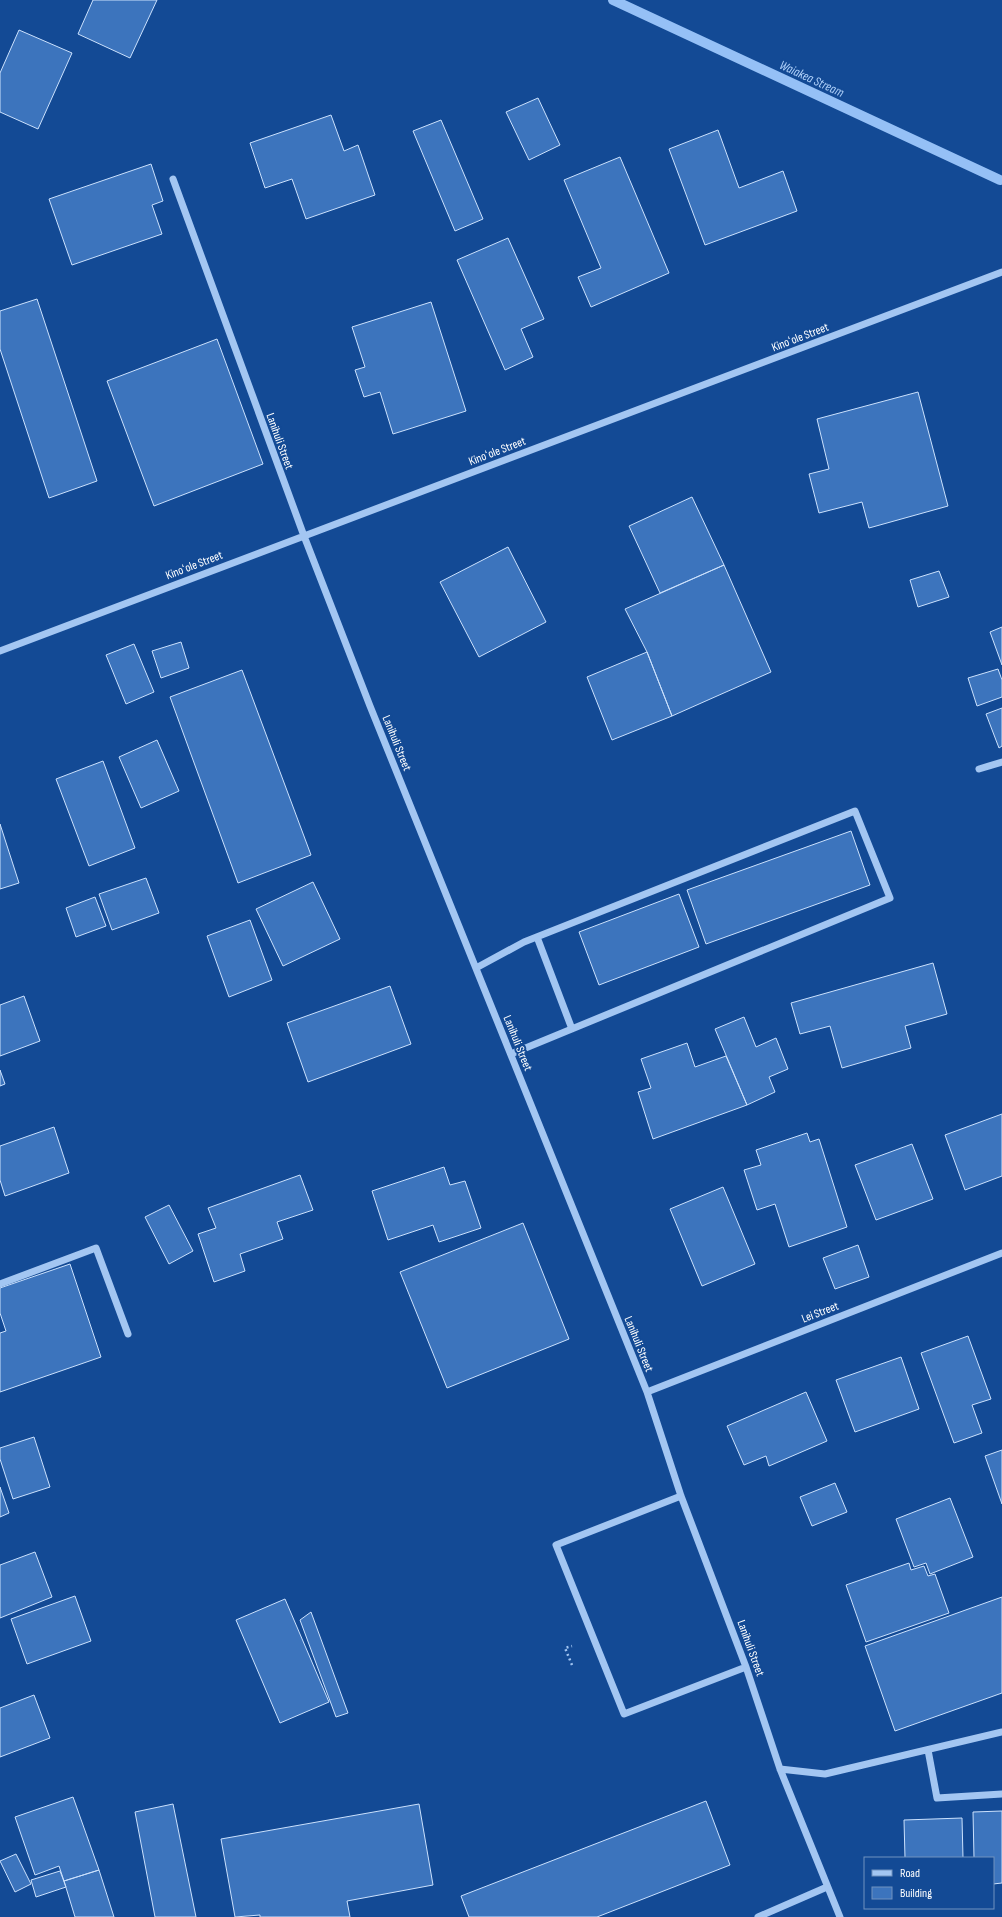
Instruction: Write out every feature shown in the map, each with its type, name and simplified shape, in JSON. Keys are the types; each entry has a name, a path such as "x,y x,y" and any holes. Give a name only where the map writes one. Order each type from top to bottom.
{"street":[{"name":"Lanihuli Street","path":"173,179 304,536 510,1054 647,1392 681,1496 746,1667 780,1769 826,1887 840,1917"},
{"name":"Kinoʻole Street","path":"0,651 1002,272"},
{"path":"979,769 1002,762"},
{"path":"476,968 524,942 855,811 890,898 510,1054"},
{"path":"537,937 572,1029"},
{"path":"0,1284 96,1248 128,1334"},
{"name":"Lei Street","path":"647,1392 1002,1253"},
{"path":"681,1496 556,1545 624,1714 746,1667"},
{"path":"780,1769 825,1774 1002,1732"},
{"path":"928,1750 937,1798 1002,1794"},
{"path":"758,1917 826,1887"}],"building":[{"path":"93,0 157,0 130,58 78,34"},
{"path":"19,30 72,53 38,129 0,112 0,73"},
{"path":"538,98 560,145 529,160 506,112"},
{"path":"331,115 344,151 358,145 375,195 306,219 292,179 265,188 250,143"},
{"path":"441,120 483,219 455,231 413,131"},
{"path":"718,130 739,188 783,171 797,211 705,245 669,149"},
{"path":"620,157 669,273 591,307 578,277 601,268 564,180"},
{"path":"151,164 163,201 152,205 162,234 72,265 49,199"},
{"path":"508,238 544,319 521,329 533,357 505,370 457,260"},
{"path":"37,299 97,481 49,498 0,349 0,311"},
{"path":"431,302 466,411 393,434 380,392 364,397 355,370 365,367 352,327"},
{"path":"217,339 263,464 154,506 107,381"},
{"path":"918,392 948,506 869,528 862,502 819,513 809,474 829,469 817,419"},
{"path":"692,497 724,565 660,593 629,526"},
{"path":"508,547 546,622 479,657 440,582"},
{"path":"724,565 771,672 672,716 647,652 625,609"},
{"path":"939,571 949,597 918,607 910,580"},
{"path":"1002,627 1002,665 990,632"},
{"path":"181,642 189,668 161,678 152,651"},
{"path":"134,644 154,692 126,704 106,655"},
{"path":"647,652 672,716 612,740 587,677"},
{"path":"998,669 1002,680 1002,697 977,706 968,678"},
{"path":"242,670 311,855 238,883 170,697"},
{"path":"1002,708 1002,746 999,748 986,714"},
{"path":"157,740 179,791 141,808 119,757"},
{"path":"103,761 135,848 89,866 56,779"},
{"path":"0,824 19,883 0,889"},
{"path":"851,831 870,885 706,944 687,890"},
{"path":"146,878 159,913 112,930 99,894"},
{"path":"313,882 340,939 283,966 256,909"},
{"path":"679,894 699,947 599,985 579,932"},
{"path":"95,897 106,926 76,937 66,908"},
{"path":"250,920 272,980 229,997 207,936"},
{"path":"933,963 947,1014 905,1026 911,1048 842,1068 830,1026 800,1034 791,1003"},
{"path":"390,986 411,1044 308,1082 287,1023"},
{"path":"24,996 40,1041 0,1056 0,1005"},
{"path":"744,1017 756,1047 776,1038 788,1069 769,1077 775,1092 747,1105 715,1029"},
{"path":"687,1043 695,1067 726,1056 747,1105 653,1139 638,1092 651,1088 641,1059"},
{"path":"0,1070 5,1084 0,1086"},
{"path":"1002,1114 1002,1176 965,1190 945,1135"},
{"path":"54,1127 69,1173 5,1196 0,1180 0,1146"},
{"path":"807,1133 810,1142 819,1139 847,1227 789,1247 775,1204 757,1210 744,1170 761,1165 756,1150"},
{"path":"912,1144 933,1199 876,1220 855,1165"},
{"path":"444,1167 450,1185 465,1181 481,1228 439,1242 433,1225 388,1240 372,1191"},
{"path":"300,1175 313,1210 277,1222 283,1239 240,1254 245,1271 214,1282 198,1234 216,1228 208,1208"},
{"path":"723,1187 755,1264 702,1286 670,1209"},
{"path":"169,1205 193,1251 169,1264 145,1217"},
{"path":"523,1223 569,1339 447,1388 400,1272"},
{"path":"858,1245 869,1277 835,1289 823,1258"},
{"path":"70,1264 101,1357 0,1392 0,1333 6,1331 0,1313 0,1288"},
{"path":"968,1336 991,1399 972,1405 982,1433 954,1443 921,1353"},
{"path":"901,1357 919,1409 855,1432 836,1380"},
{"path":"806,1392 827,1441 769,1466 766,1456 744,1465 727,1426"},
{"path":"34,1437 50,1487 13,1499 0,1459 0,1448"},
{"path":"1002,1450 1002,1504 985,1456"},
{"path":"835,1483 847,1512 812,1526 800,1497"},
{"path":"0,1487 9,1513 0,1517"},
{"path":"950,1498 973,1557 930,1574 926,1563 914,1567 896,1519"},
{"path":"35,1552 52,1597 0,1618 0,1565"},
{"path":"909,1563 911,1570 924,1566 928,1576 935,1574 949,1613 866,1642 846,1585"},
{"path":"75,1596 91,1641 27,1664 11,1619"},
{"path":"1002,1597 1002,1693 895,1731 865,1646"},
{"path":"285,1599 329,1702 280,1723 236,1620"},
{"path":"311,1612 348,1713 336,1717 300,1620"},
{"path":"34,1695 50,1738 0,1757 0,1708"},
{"path":"73,1797 99,1870 64,1881 59,1866 35,1875 15,1817"},
{"path":"706,1801 730,1865 597,1917 469,1917 461,1896"},
{"path":"173,1804 196,1917 155,1917 135,1812"},
{"path":"419,1804 433,1885 347,1901 350,1917 260,1917 260,1915 235,1917 221,1839"},
{"path":"1002,1811 1002,1883 994,1884 994,1857 974,1857 973,1812"},
{"path":"962,1818 963,1857 905,1857 904,1820"},
{"path":"16,1854 31,1884 15,1892 0,1861"},
{"path":"99,1870 114,1917 75,1917 64,1881"},
{"path":"60,1871 66,1887 36,1897 31,1880"}],"waterway":[{"name":"Waiakea Stream","path":"613,0 1000,180"}]}
